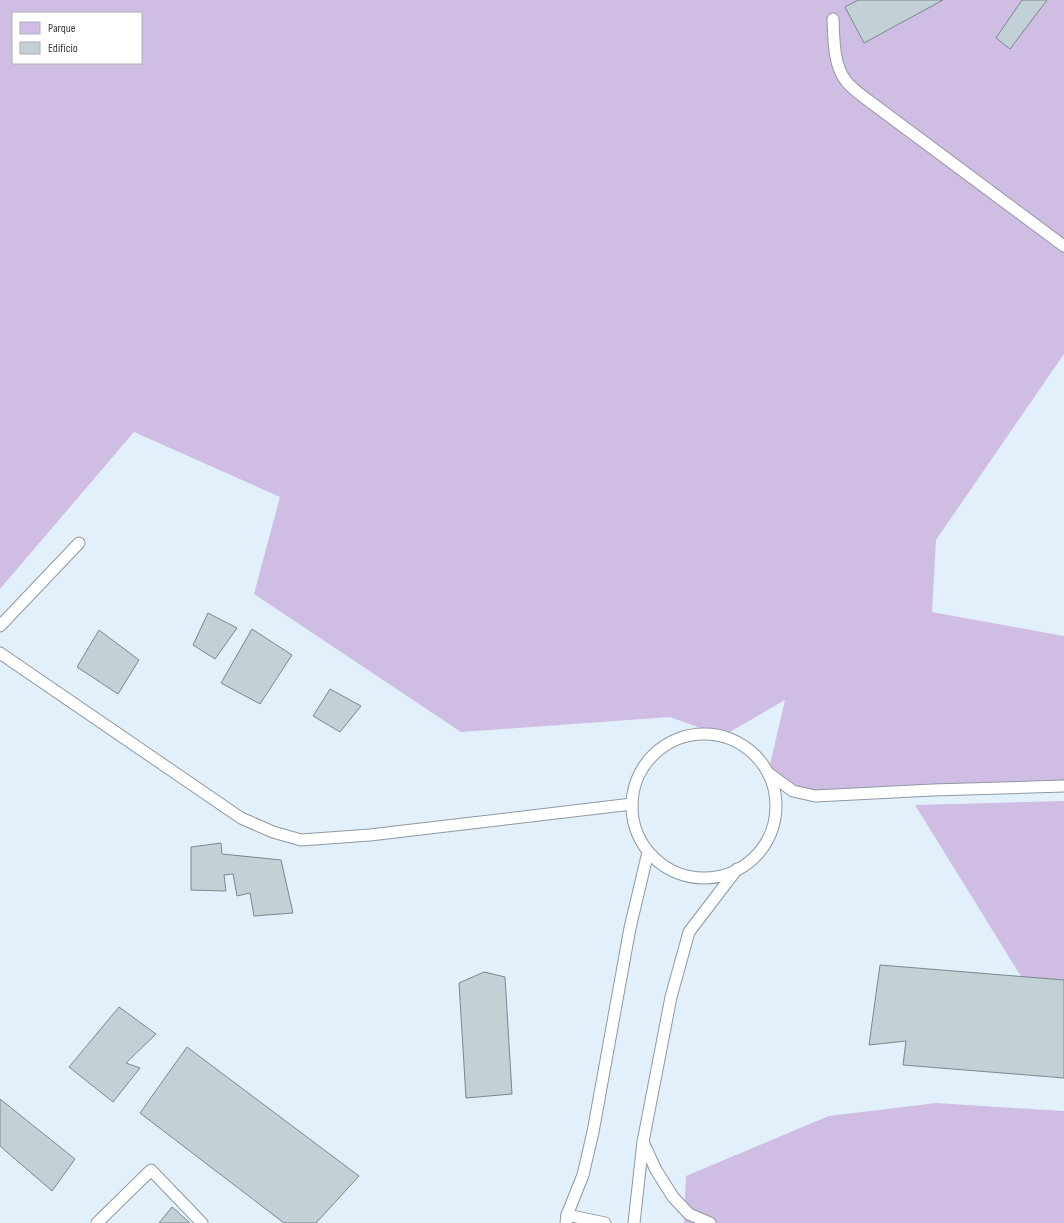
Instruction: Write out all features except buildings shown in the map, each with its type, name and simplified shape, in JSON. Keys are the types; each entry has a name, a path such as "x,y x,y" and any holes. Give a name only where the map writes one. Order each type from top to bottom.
{"lane":[{"path":"833,19 835,53 846,81 865,98 1064,246"},
{"path":"0,626 79,543"},
{"path":"0,653 241,818 273,832 300,840 370,835 632,804"},
{"path":"693,734 723,736 737,742 749,750 760,760 768,773 776,802 775,816 771,831 765,844 744,866 716,877 701,878 686,876 659,863 648,852 640,839 634,825 632,794 636,780 643,767 664,745 678,738 693,734"},
{"path":"768,773 793,791 815,796 933,790 1064,786"},
{"path":"605,1223 566,1219 583,1174 593,1132 630,928 648,852"},
{"path":"634,1223 643,1142 671,997 689,932 737,869"},
{"path":"643,1142 656,1170 673,1197 690,1214 710,1223"},
{"path":"97,1223 151,1170 202,1223"}],"shaded area":[{"path":"0,0 1064,0 1064,1223 0,1223"}],"green space":[{"path":"0,0 1064,0 1064,354 936,540 932,612 1064,636 1064,786 815,796 768,773 785,700 723,736 670,717 461,732 254,594 280,497 134,432 0,589"},
{"path":"1064,801 1064,999 1032,994 915,805"},
{"path":"936,1103 1064,1111 1064,1223 684,1223 686,1176 829,1116"}]}
